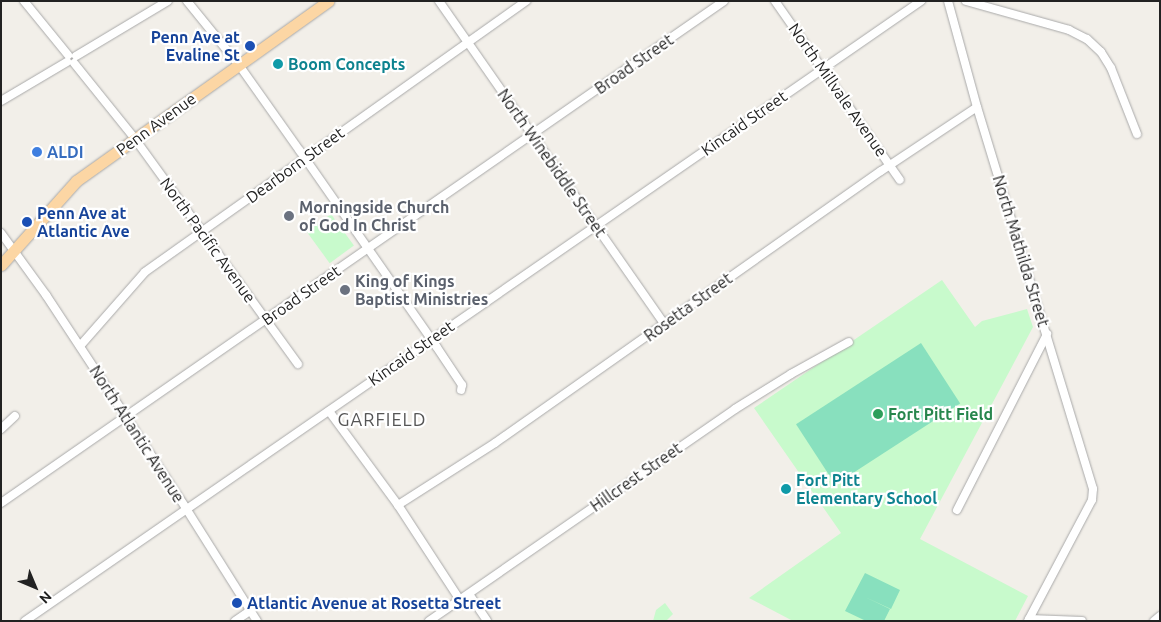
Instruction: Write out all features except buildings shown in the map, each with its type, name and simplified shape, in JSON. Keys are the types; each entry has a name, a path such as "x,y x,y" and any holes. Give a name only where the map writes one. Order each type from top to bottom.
{"main road":[{"name":"Penn Avenue","path":"1,265 76,181 328,1"}],"street":[{"name":"North Pacific Avenue","path":"24,1 135,139 298,364"},
{"path":"1,101 168,1"},
{"path":"187,1 238,65 305,158 432,339 462,385 462,390"},
{"name":"North Winebiddle Street","path":"439,1 665,325"},
{"name":"Dearborn Street","path":"80,346 145,272 527,1"},
{"name":"Broad Street","path":"1,503 724,1"},
{"name":"North Millvale Avenue","path":"775,1 900,180"},
{"name":"Kincaid Street","path":"25,621 921,1"},
{"name":"North Mathilda Street","path":"948,1 977,107 1094,489 1092,500 1028,620"},
{"path":"966,1 1069,30 1086,39 1101,52 1111,68 1137,134"},
{"name":"Rosetta Street","path":"398,505 495,443 665,325 780,241 977,107"},
{"name":"North Atlantic Avenue","path":"1,233 15,250 80,346 187,510 256,621"},
{"path":"957,510 1047,334"},
{"name":"Hillcrest Street","path":"429,621 735,410 791,374 849,342"},
{"path":"329,411 398,505 460,600"},
{"path":"1,429 15,416"},
{"path":"469,594 487,621"},
{"path":"235,621 250,610"},
{"path":"1154,621 1160,616"},
{"path":"1028,620 1082,621"}],"green space":[{"path":"331,214 354,246 330,263 307,232"},
{"path":"942,280 975,327 982,321 1027,309 1033,327 920,539 1028,596 1015,621 793,621 749,598 841,533 754,408"},
{"name":"Fort Pitt Field","path":"921,343 960,403 835,485 796,424"},
{"path":"865,573 900,590 891,609 865,597 890,609 884,621 866,621 845,611"},
{"path":"665,603 673,614 666,621 653,621 656,610"}],"place":[{"name":"Penn Ave at Evaline St","path":"250,46"},
{"name":"Boom Concepts","path":"278,64"},
{"name":"ALDI","path":"37,152"},
{"name":"Morningside Church of God In Christ","path":"289,216"},
{"name":"Penn Ave at Atlantic Ave","path":"27,222"},
{"name":"King of Kings Baptist Ministries","path":"345,290"},
{"name":"Fort Pitt Field","path":"878,414"},
{"name":"Fort Pitt Elementary School","path":"786,489"},
{"name":"Atlantic Avenue at Rosetta Street","path":"237,603"}],"district":[{"name":"GARFIELD","path":"382,419"}]}
